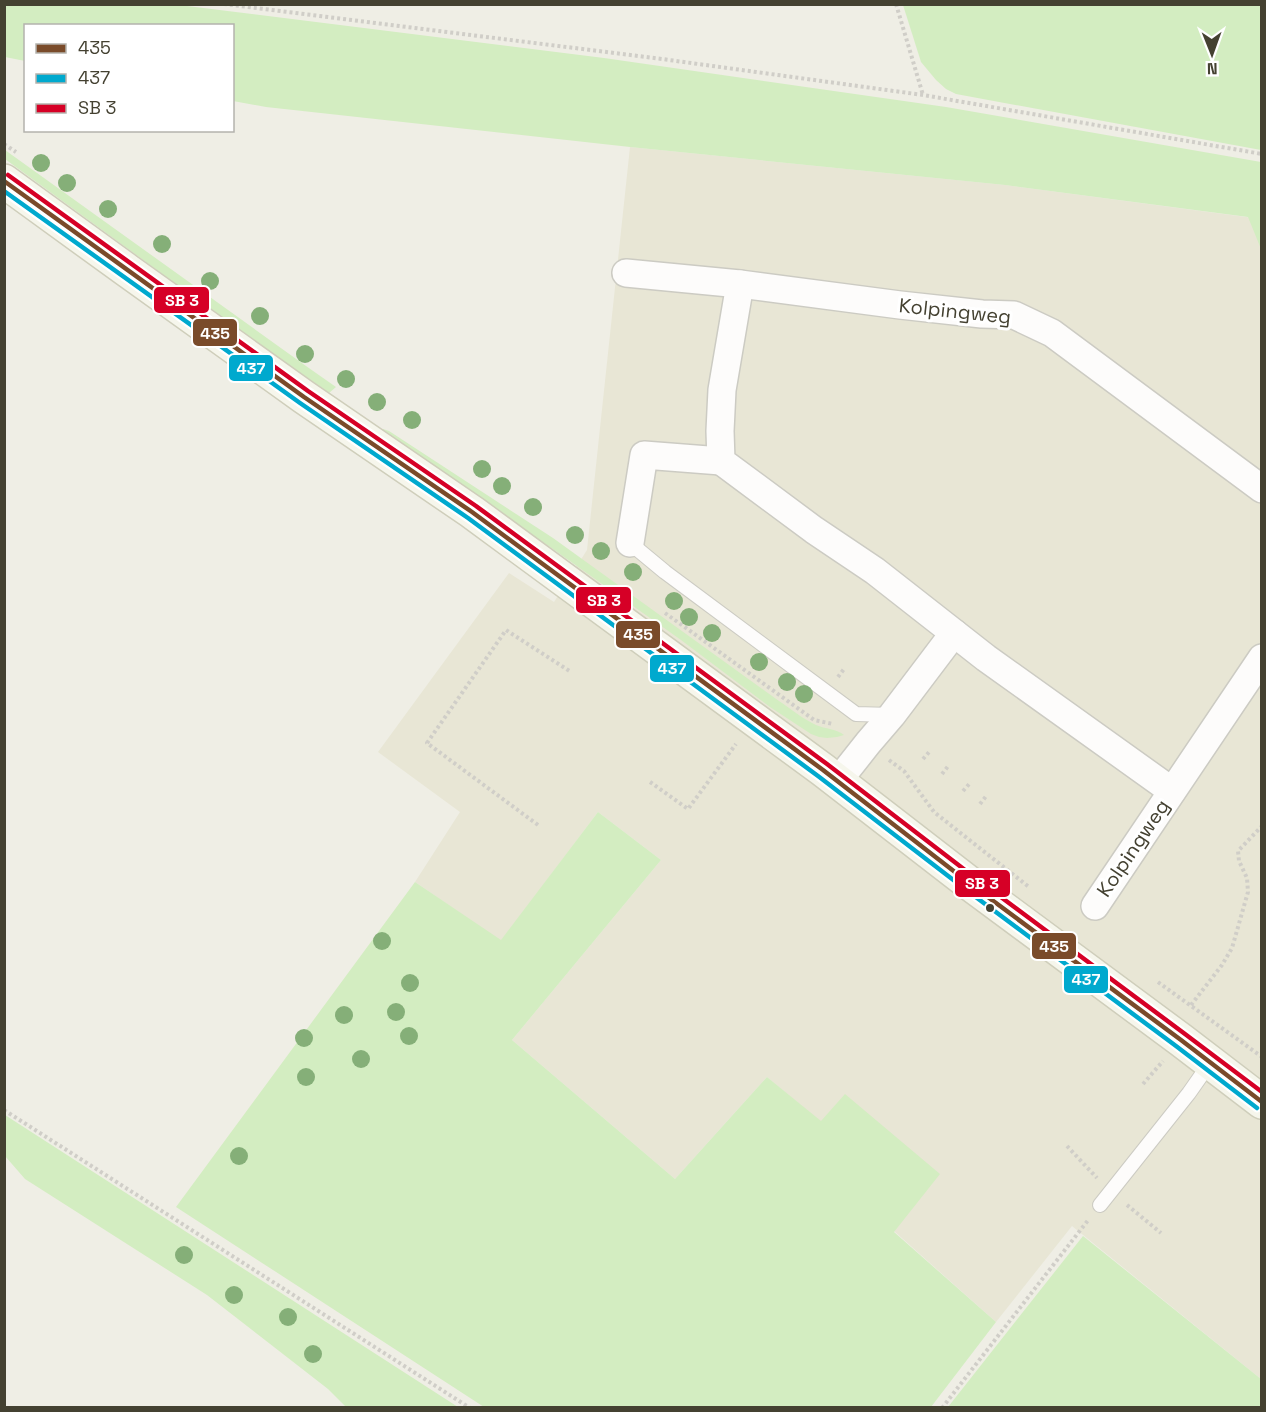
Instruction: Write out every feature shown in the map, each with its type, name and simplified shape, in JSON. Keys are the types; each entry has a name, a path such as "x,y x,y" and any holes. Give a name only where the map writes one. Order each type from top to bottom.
{"main road":[{"path":"4,181 304,397 472,512 755,719 973,886 1262,1102"}],"street":[{"name":"Kolpingweg","path":"626,273 740,284 982,314 1014,315 1052,333 1262,489"},
{"path":"630,543 644,455 722,461 720,431 722,390 740,284"},
{"name":"Kolpingweg","path":"722,461 814,530 874,570 986,658 1172,790"},
{"path":"838,781 954,633"},
{"name":"Kolpingweg","path":"1095,906 1262,658"}],"lane":[{"path":"630,543 665,572 856,714 892,714"},
{"path":"1100,1205 1190,1093 1210,1063"}],"path":[{"path":"224,4 662,59 923,95 1262,154"},
{"path":"896,4 923,95"},
{"path":"537,825 427,743 506,630 571,672"},
{"path":"650,782 687,809 755,719"},
{"path":"923,759 930,751"},
{"path":"942,774 949,765"},
{"path":"963,791 971,782"},
{"path":"980,804 987,795"},
{"path":"1191,1005 1222,965 1232,948 1248,892 1247,878 1239,861 1238,851 1262,826"},
{"path":"1153,979 1262,1057"},
{"path":"4,1110 470,1407"},
{"path":"942,1407 1100,1205"}],"shaded area":[{"path":"630,147 1005,185 1261,219 1261,1379 1072,1226 996,1322 894,1231 821,1122 767,1077 675,1179 512,1040 661,860 598,812 501,941 415,882 460,812 378,752 509,573 554,602 587,550"}],"green space":[{"path":"4,5 179,5 604,58 946,107 1261,162 1261,249 1248,217 1005,185 630,147 266,107 234,101 234,24 24,24 24,61 5,57"},
{"path":"903,5 1261,5 1261,150 956,94 936,80 921,62"},
{"path":"5,150 336,387 329,393 239,330 5,159"},
{"path":"383,429 553,538 802,717 816,725 844,735 827,738 811,734 770,707 681,640 550,547 377,432"},
{"path":"598,812 661,860 512,1040 675,1179 767,1077 821,1121 845,1094 940,1174 894,1232 996,1322 931,1407 484,1407 176,1207 415,882 501,940"},
{"path":"5,1115 458,1407 346,1407 328,1389 207,1295 25,1179 5,1156"},
{"path":"1083,1236 1261,1379 1261,1407 948,1407"}],"transit line":[{"path":"8,175 308,391 476,506 827,764 1262,1092"},
{"name":"435","path":"4,181 304,397 472,512 823,770 973,886 1262,1102"},
{"name":"437","path":"4,191 300,403 468,518 818,776 1257,1108"}]}
